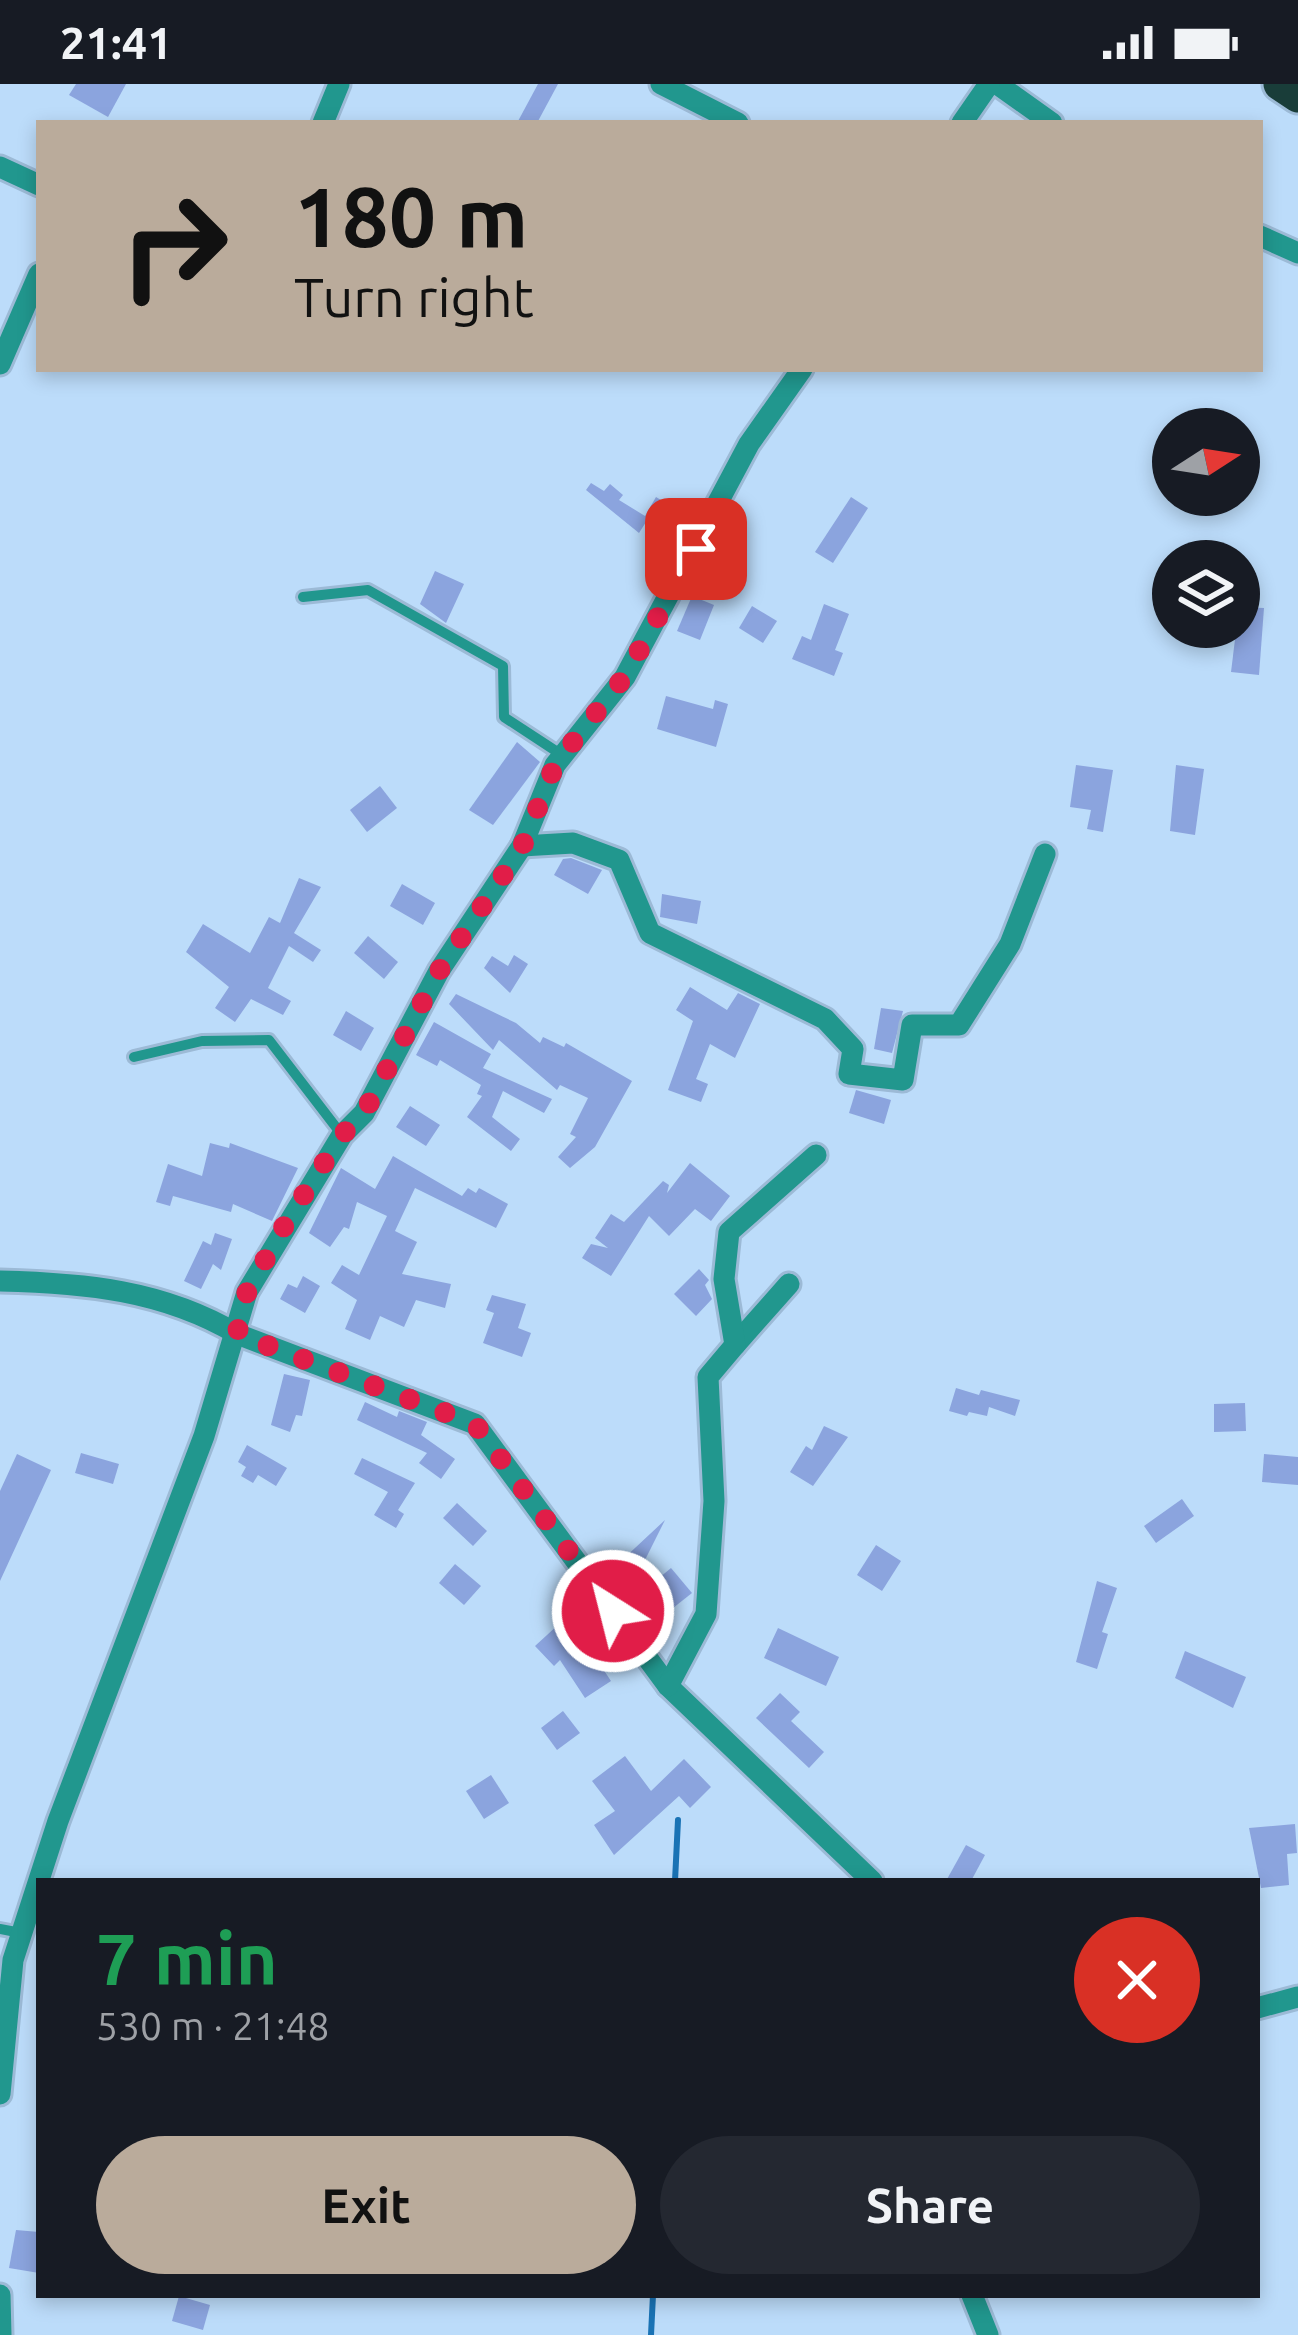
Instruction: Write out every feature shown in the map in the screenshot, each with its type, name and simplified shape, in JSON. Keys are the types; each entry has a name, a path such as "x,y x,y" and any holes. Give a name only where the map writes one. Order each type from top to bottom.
{"highway":[{"path":"1280,84 1298,96"}],"street":[{"path":"324,120 339,84"},
{"path":"661,84 732,120"},
{"path":"964,120 993,84 1047,120"},
{"path":"0,167 36,184"},
{"path":"1263,237 1298,253"},
{"path":"0,364 36,281"},
{"path":"0,2094 13,1960 11,1931 237,1334 247,1292 342,1135 364,1113 439,971 522,847 562,755 625,676 749,444 800,372"},
{"path":"522,847 573,843 619,860 650,933 825,1019 853,1049 849,1074 903,1080 912,1025 959,1025 1010,944 1045,854"},
{"path":"735,1346 724,1279 729,1232 816,1156"},
{"path":"0,1281 99,1284 203,1314 237,1334 475,1424 668,1686 869,1878"},
{"path":"668,1686 706,1614 714,1501 708,1377 789,1284"},
{"path":"1260,2007 1298,1997"},
{"path":"0,2295 1,2335"},
{"path":"973,2298 988,2335"}],"lane":[{"path":"303,597 368,590 503,666 504,717 562,755"},
{"path":"134,1057 202,1041 269,1040 342,1135"}],"building":[{"path":"76,84 126,84 108,117 69,95"},
{"path":"538,84 558,84 539,120 519,120"},
{"path":"591,483 604,491 610,484 623,495 619,500 645,516 656,497 684,514 671,537 646,522 639,533 586,490"},
{"path":"851,497 868,508 833,563 815,552"},
{"path":"435,571 464,584 446,623 420,604"},
{"path":"692,596 714,605 700,640 677,631"},
{"path":"824,604 849,614 835,650 843,653 834,676 792,659 802,636 811,640"},
{"path":"752,606 777,621 763,643 739,628"},
{"path":"1260,608 1264,608 1259,675 1231,672 1234,648 1260,648"},
{"path":"666,696 713,709 715,700 728,704 716,747 657,729"},
{"path":"517,742 540,762 493,825 469,810"},
{"path":"1076,765 1113,770 1103,832 1087,829 1091,810 1070,807"},
{"path":"1176,765 1204,769 1195,835 1170,831"},
{"path":"380,786 397,808 367,832 350,810"},
{"path":"563,859 602,870 588,894 554,875"},
{"path":"299,878 321,887 294,933 321,950 313,962 289,946 268,988 291,1001 283,1015 251,999 235,1022 215,1008 229,987 186,952 203,924 250,953 269,917 280,923"},
{"path":"402,884 435,903 423,925 390,906"},
{"path":"662,894 701,901 697,924 660,917"},
{"path":"368,936 398,962 384,979 354,953"},
{"path":"514,955 528,964 510,993 484,968 492,956 508,966"},
{"path":"690,987 727,1010 738,993 760,1004 735,1058 710,1044 696,1079 708,1084 701,1102 668,1090 693,1021 676,1010"},
{"path":"456,994 516,1023 540,1043 543,1037 564,1047 566,1043 632,1081 595,1147 570,1168 558,1157 576,1137 570,1134 588,1098 560,1085 557,1090 499,1040 493,1050 449,1004"},
{"path":"881,1008 903,1011 892,1053 874,1049"},
{"path":"346,1011 374,1028 361,1051 333,1035"},
{"path":"434,1022 491,1054 483,1068 552,1099 544,1113 503,1091 492,1117 520,1139 511,1151 467,1117 482,1096 477,1094 481,1085 440,1060 437,1066 416,1055"},
{"path":"856,1090 891,1100 884,1124 849,1113"},
{"path":"410,1106 440,1125 426,1146 396,1127"},
{"path":"210,1143 229,1148 230,1143 298,1168 272,1221 233,1204 231,1212 173,1196 170,1206 156,1202 168,1164 202,1176"},
{"path":"393,1156 462,1196 468,1188 476,1193 479,1188 508,1204 496,1228 415,1188 395,1231 417,1242 402,1274 451,1284 445,1308 416,1300 404,1327 380,1316 370,1340 345,1329 357,1300 331,1283 342,1265 359,1275 387,1216 357,1202 349,1229 344,1227 330,1247 309,1233 341,1168 375,1189"},
{"path":"690,1163 730,1196 711,1221 695,1209 669,1236 649,1216 611,1276 582,1258 591,1244 608,1248 595,1238 611,1214 624,1222 663,1181 669,1185 667,1193"},
{"path":"215,1233 232,1239 221,1270 213,1264 201,1289 184,1281 203,1241 211,1245"},
{"path":"699,1269 709,1280 705,1285 712,1299 696,1316 674,1294"},
{"path":"303,1276 320,1286 305,1313 280,1299 288,1284 297,1288"},
{"path":"492,1295 526,1304 518,1328 531,1333 522,1357 483,1343 494,1313 486,1310"},
{"path":"284,1374 310,1380 302,1416 296,1415 290,1432 271,1425"},
{"path":"956,1388 1020,1400 1015,1416 989,1407 987,1416 949,1411"},
{"path":"365,1402 397,1417 399,1411 427,1422 421,1435 455,1459 441,1479 419,1463 427,1453 357,1420"},
{"path":"1245,1403 1246,1431 1214,1432 1214,1404"},
{"path":"824,1426 848,1437 813,1486 790,1472 806,1446 812,1450"},
{"path":"247,1445 287,1468 276,1486 258,1475 253,1483 241,1476 246,1467 238,1462"},
{"path":"81,1453 119,1464 113,1484 75,1473"},
{"path":"17,1454 51,1470 0,1581 0,1491"},
{"path":"1264,1454 1298,1457 1298,1485 1262,1482"},
{"path":"362,1458 415,1483 398,1510 404,1514 396,1528 374,1515 388,1492 354,1474"},
{"path":"1182,1499 1194,1516 1156,1543 1144,1526"},
{"path":"457,1503 487,1531 473,1546 443,1518"},
{"path":"665,1520 641,1568 638,1564 629,1572 620,1562"},
{"path":"876,1545 901,1561 882,1591 857,1575"},
{"path":"455,1564 481,1586 464,1605 439,1583"},
{"path":"671,1568 692,1593 673,1608 653,1583"},
{"path":"1097,1581 1117,1588 1102,1632 1108,1634 1097,1669 1076,1662"},
{"path":"559,1624 589,1657 593,1654 611,1681 585,1698 560,1660 554,1666 535,1646"},
{"path":"778,1628 839,1657 826,1686 764,1658"},
{"path":"1185,1651 1246,1677 1233,1708 1175,1678"},
{"path":"780,1693 800,1712 791,1721 824,1752 809,1768 756,1718"},
{"path":"563,1711 580,1733 557,1750 541,1728"},
{"path":"625,1756 651,1791 684,1759 711,1787 690,1808 679,1796 614,1855 594,1825 615,1811 592,1781"},
{"path":"491,1775 509,1803 484,1819 466,1791"},
{"path":"1295,1824 1297,1853 1287,1854 1289,1885 1261,1888 1249,1828"},
{"path":"966,1845 985,1855 973,1878 948,1878"},
{"path":"16,2230 36,2232 36,2272 9,2268"},
{"path":"178,2298 210,2305 203,2330 172,2321"}],"waterway":[{"path":"675,1878 678,1820"},
{"path":"651,2335 653,2298"}],"route":[{"path":"613,1611 475,1424 237,1334 247,1292 287,1221 342,1135 364,1113 439,971 522,847 555,765 625,676 696,549"}]}
